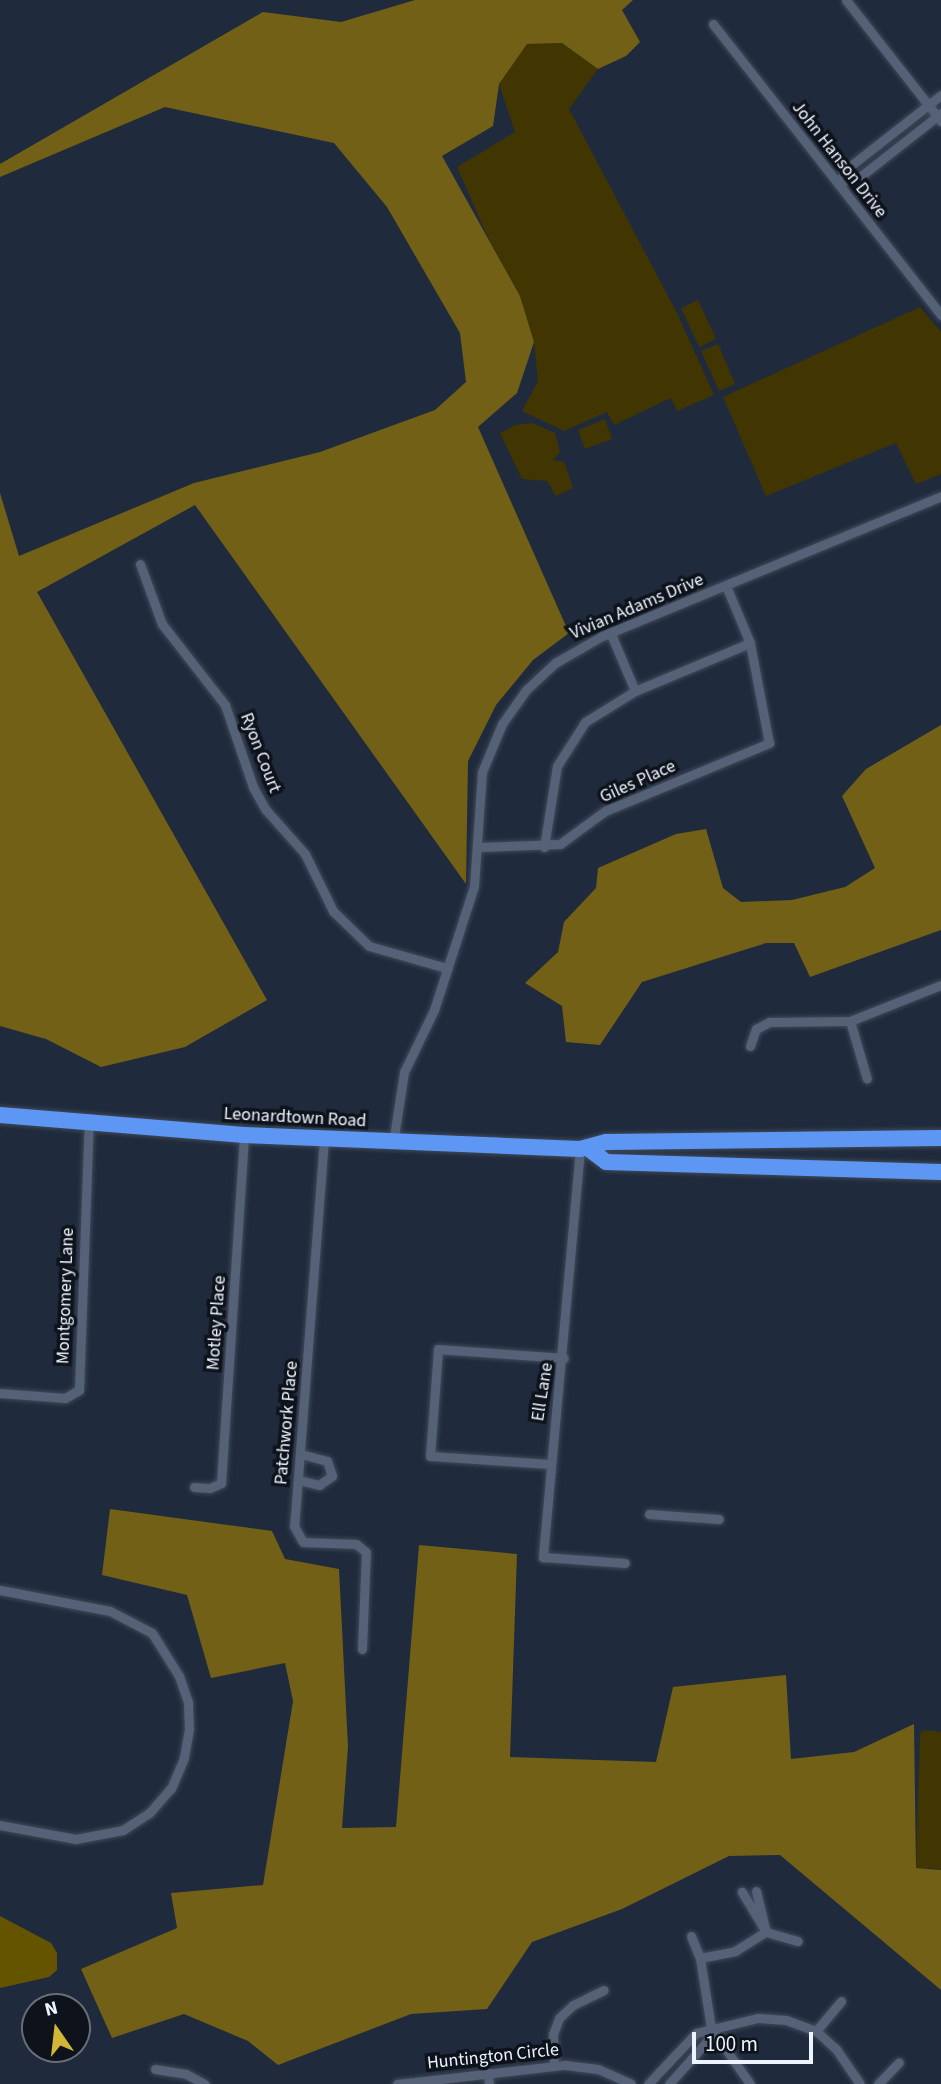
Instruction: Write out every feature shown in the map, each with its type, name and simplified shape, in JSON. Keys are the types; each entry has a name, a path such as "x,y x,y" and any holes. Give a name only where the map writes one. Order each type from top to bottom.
{"highway":[{"name":"Leonardtown Road","path":"0,1115 244,1135 585,1149 615,1141 941,1138"},
{"name":"Leonardtown Road","path":"585,1149 606,1162 941,1172"},
{"path":"906,1172 941,1164"}],"street":[{"path":"838,183 861,176 940,117 846,0"},
{"name":"John Hanson Drive","path":"713,24 941,315"},
{"path":"838,183 848,168 941,94"},
{"name":"Vivian Adams Drive","path":"393,1143 404,1072 434,1010 474,886 480,847 479,783 490,748 509,712 555,663 610,632 941,496"},
{"name":"Ryon Court","path":"140,564 162,624 225,705 253,787 266,810 305,854 333,911 369,946 446,968"},
{"path":"544,847 557,766 569,743 585,722 635,691 750,643 726,586"},
{"path":"610,632 635,691"},
{"name":"Giles Place","path":"480,847 544,847 560,844 605,811 769,743 750,643"},
{"path":"750,1045 756,1029 769,1022 850,1021 941,985"},
{"path":"850,1021 867,1079"},
{"name":"Montgomery Lane","path":"0,1393 65,1398 79,1390 89,1122"},
{"name":"Motley Place","path":"194,1487 210,1488 221,1483 244,1135"},
{"name":"Patchwork Place","path":"324,1139 294,1526 298,1538 356,1544 366,1552 362,1649"},
{"name":"Ell Lane","path":"585,1149 564,1358 550,1464 543,1557 625,1563"},
{"path":"550,1464 430,1456 438,1349 564,1358"},
{"path":"299,1480 319,1485 332,1476 327,1461 301,1454"},
{"path":"649,1514 719,1519"},
{"path":"0,1590 110,1611 139,1624 173,1661 189,1714 188,1743 179,1772 162,1799 136,1822 115,1834 88,1839 0,1825"},
{"path":"756,1891 766,1932"},
{"path":"743,1892 766,1932 798,1941"},
{"path":"700,1958 734,1951 766,1932"},
{"path":"691,1936 700,1958 711,2028 750,2084"},
{"path":"554,2065 553,2034 559,2018 604,1990"},
{"path":"816,2031 841,2001"},
{"path":"648,2084 691,2036 711,2028 758,2018 786,2020 816,2031 836,2049 860,2084"},
{"path":"669,2084 706,2043 711,2028"},
{"path":"878,2084 899,2062"},
{"name":"Huntington Circle","path":"397,2084 554,2065 598,2070 631,2084"},
{"path":"155,2069 186,2074 205,2084"},
{"path":"488,2073 489,2084"}],"shaded area":[{"path":"415,0 633,0 622,10 640,42 626,56 598,69 562,43 527,44 499,84 493,126 442,156 520,296 534,342 517,393 478,427 569,633 533,660 496,705 468,761 466,884 195,505 37,592 267,1000 185,1047 101,1067 46,1039 0,1026 0,493 19,556 194,483 320,452 435,410 466,382 460,333 387,207 334,143 165,107 0,177 0,164 263,12 341,22"},
{"path":"562,43 598,69 569,109 677,313 714,395 677,411 671,398 614,425 607,412 564,431 522,411 538,381 534,342 520,296 489,240 457,167 515,132 499,84 527,44"},
{"path":"698,300 716,339 699,347 681,308"},
{"path":"920,307 941,332 941,474 916,484 896,443 766,496 723,397"},
{"path":"718,344 735,384 719,391 701,351"},
{"path":"605,419 612,439 585,449 578,430"},
{"path":"533,423 555,433 560,452 554,460 564,462 573,488 556,496 547,481 522,479 500,433 515,425"},
{"path":"941,725 941,930 810,977 794,943 766,943 642,982 600,1045 566,1042 562,1006 525,983 558,952 564,922 596,888 598,868 676,834 706,829 723,888 741,902 792,900 845,887 875,868 842,796 866,769"},
{"path":"110,1509 272,1531 285,1559 339,1569 348,1747 342,1828 396,1827 419,1545 517,1554 510,1757 656,1762 673,1687 786,1675 791,1759 854,1752 914,1724 916,1868 941,1870 941,1990 780,1855 729,1856 622,1909 532,1942 487,2009 411,2014 278,2065 248,2041 184,2014 112,2038 81,1969 177,1928 171,1893 263,1885 293,1701 285,1663 211,1678 187,1595 102,1575"},
{"path":"925,1730 941,1732 941,1869 916,1868 920,1733"},
{"path":"0,1916 51,1943 57,1953 57,1970 49,1977 0,1988"}]}
